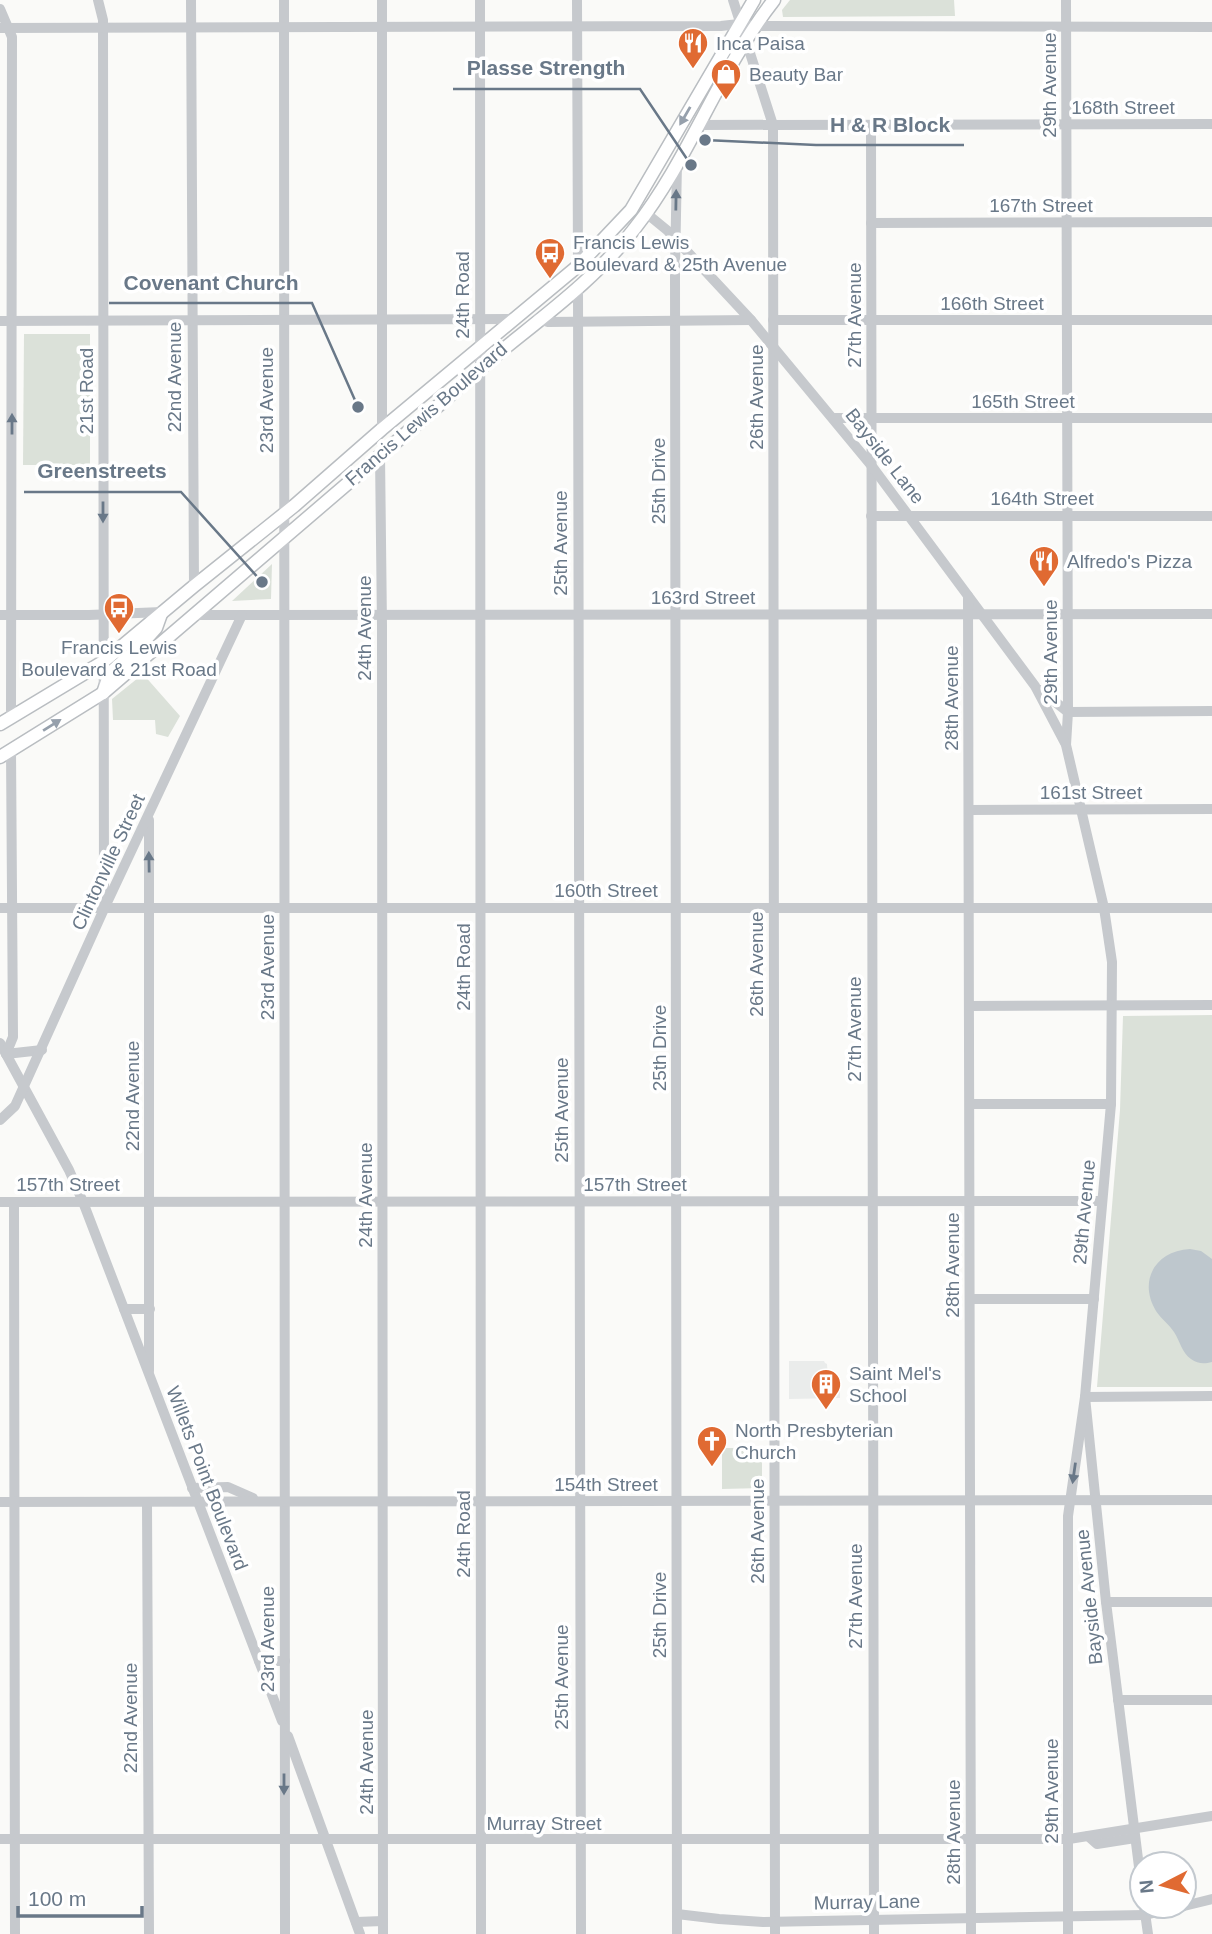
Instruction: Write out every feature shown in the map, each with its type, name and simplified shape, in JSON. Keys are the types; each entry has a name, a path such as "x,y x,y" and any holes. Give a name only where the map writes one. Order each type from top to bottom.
{"main road":[{"name":"Francis Lewis Boulevard","path":"6,720 103,662 283,515 578,266 631,210 754,0"},
{"name":"Francis Lewis Boulevard","path":"6,754 103,694 604,263 635,230 646,213 677,163 745,39 774,0"},
{"path":"103,694 110,673 156,628 162,612"}],"street":[{"name":"21st Road","path":"98,0 103,27 104,909"},
{"name":"22nd Avenue","path":"191,0 194,586"},
{"name":"23rd Avenue","path":"284,0 285,1934"},
{"path":"382,0 382,429"},
{"name":"24th Road","path":"480,0 481,1934"},
{"path":"577,0 578,266"},
{"name":"26th Avenue","path":"733,0 773,125 775,1934"},
{"name":"29th Avenue","path":"1066,0 1066,745 1104,908 1112,962 1113,1005 1111,1104 1094,1299"},
{"path":"0,9 12,46 13,321 6,720"},
{"path":"4,28 577,27 739,24 1212,27"},
{"name":"168th Street","path":"698,125 1212,124"},
{"name":"27th Avenue","path":"871,125 874,1934"},
{"name":"25th Drive","path":"677,163 677,1934"},
{"name":"Bayside Lane","path":"646,213 675,238 774,345 834,418 1035,687 1066,745"},
{"name":"167th Street","path":"871,223 1212,222"},
{"name":"25th Avenue","path":"578,286 581,1934"},
{"path":"0,321 515,319"},
{"path":"538,319 548,322 751,320"},
{"name":"166th Street","path":"773,320 1212,320"},
{"name":"165th Street","path":"834,418 1212,418"},
{"name":"24th Avenue","path":"380,455 383,1934"},
{"name":"164th Street","path":"872,516 1212,516"},
{"name":"28th Avenue","path":"968,596 971,1934"},
{"path":"6,615 162,612"},
{"name":"163rd Street","path":"193,615 1212,614"},
{"name":"Clintonville Street","path":"0,1120 15,1106 42,1050 104,909 242,615"},
{"path":"1035,687 1068,712 1212,711"},
{"path":"6,754 13,908 13,1037 6,1054 42,1050"},
{"name":"161st Street","path":"969,810 1212,809"},
{"name":"22nd Avenue","path":"149,816 149,1377"},
{"path":"104,854 129,857"},
{"name":"160th Street","path":"0,908 1212,908"},
{"path":"970,1006 1212,1005"},
{"name":"Willets Point Boulevard","path":"0,1043 69,1170 83,1202 285,1729 360,1934"},
{"path":"970,1104 1111,1104"},
{"name":"157th Street","path":"0,1202 1102,1201"},
{"path":"14,1202 15,1934"},
{"path":"970,1299 1094,1299"},
{"name":"Bayside Avenue","path":"1094,1299 1085,1397 1136,1850"},
{"path":"124,1309 150,1309"},
{"path":"1085,1397 1212,1396"},
{"name":"29th Avenue","path":"1068,1934 1068,1521 1085,1397"},
{"path":"192,1488 228,1487 259,1500"},
{"name":"154th Street","path":"0,1502 1212,1500"},
{"name":"22nd Avenue","path":"147,1503 149,1934"},
{"path":"1107,1602 1212,1602"},
{"path":"259,1661 285,1661"},
{"path":"1118,1700 1212,1700"},
{"name":"Murray Street","path":"0,1839 970,1840 1069,1839 1088,1836 1097,1844 1212,1816"},
{"name":"Murray Lane","path":"677,1914 775,1921 1068,1915 1128,1911"},
{"path":"356,1922 383,1921"}],"shaded area":[{"path":"790,0 954,0 955,16 783,17 782,10"},
{"path":"24,334 90,334 90,465 23,465"},
{"path":"272,564 271,599 232,601"},
{"path":"143,674 180,716 168,737 156,734 155,720 113,720 112,699"},
{"path":"1212,1015 1212,1387 1097,1387 1120,1110 1123,1016"},
{"path":"1190,1249 1201,1251 1212,1259 1212,1362 1209,1363 1196,1362 1185,1354 1174,1332 1156,1311 1149,1289 1153,1269 1159,1262 1167,1255"},
{"path":"789,1361 824,1361 827,1364 828,1378 833,1378 833,1382 840,1382 840,1398 789,1399"},
{"path":"722,1448 762,1448 762,1488 722,1489"}],"place":[{"name":"Inca Paisa","path":"693,70"},
{"name":"Beauty Bar","path":"726,101"},
{"name":"H & R Block","path":"705,140"},
{"name":"Plasse Strength","path":"691,165"},
{"name":"Francis Lewis Boulevard & 25th Avenue","path":"550,280"},
{"name":"Covenant Church","path":"358,407"},
{"name":"Greenstreets","path":"262,582"},
{"name":"Alfredo's Pizza","path":"1044,588"},
{"name":"Francis Lewis Boulevard & 21st Road","path":"119,635"},
{"name":"Saint Mel's School","path":"826,1411"},
{"name":"North Presbyterian Church","path":"712,1468"}]}
